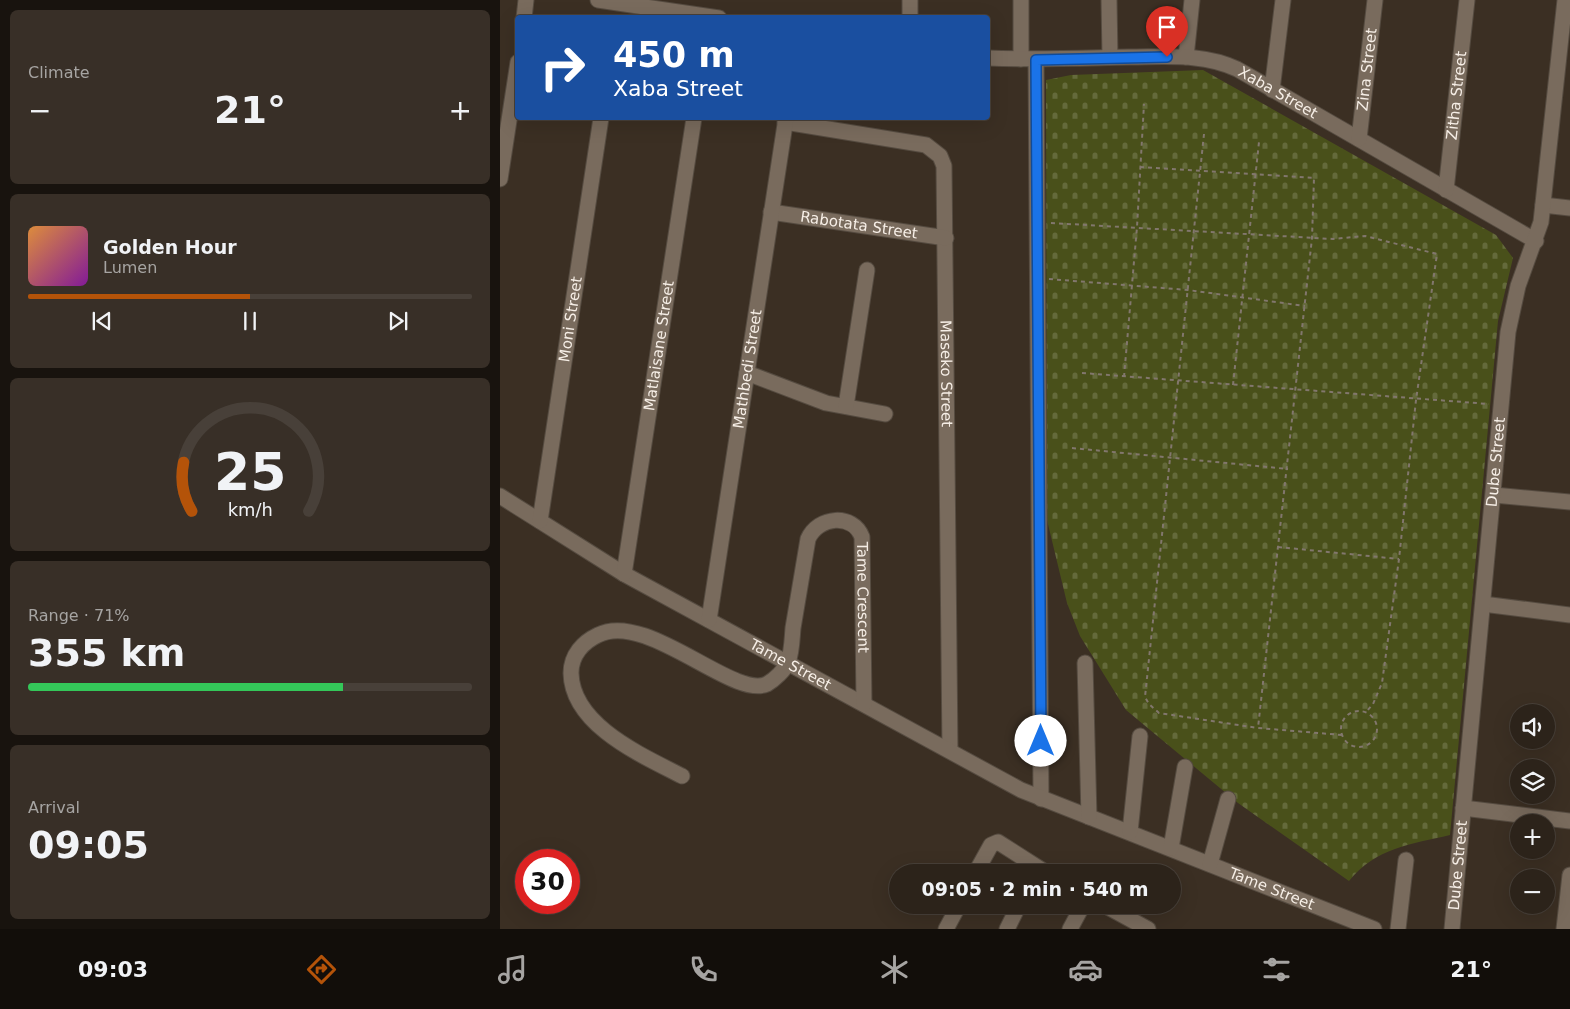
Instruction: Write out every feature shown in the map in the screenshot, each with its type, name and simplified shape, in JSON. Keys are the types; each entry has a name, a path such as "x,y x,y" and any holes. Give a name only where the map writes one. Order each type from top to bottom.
{"street":[{"path":"524,15 526,0"},
{"path":"598,0 617,10 686,15"},
{"path":"910,0 910,15"},
{"path":"1021,0 1029,60 1037,278 1041,799"},
{"path":"1109,0 1110,57"},
{"path":"1186,57 1192,0"},
{"path":"1272,90 1283,0"},
{"name":"Zina Street","path":"1359,139 1375,0"},
{"name":"Zitha Street","path":"1446,190 1467,0"},
{"name":"Dube Street","path":"1452,929 1501,405 1514,301 1536,241 1543,205 1565,0"},
{"name":"Xaba Street","path":"990,58 1029,60 1186,57 1217,60 1536,241"},
{"path":"500,179 506,103 515,72"},
{"name":"Moni Street","path":"540,521 601,120"},
{"name":"Matlaisane Street","path":"624,574 694,120"},
{"name":"Mathbedi Street","path":"709,620 786,120"},
{"name":"Maseko Street","path":"786,120 919,143 932,148 940,156 944,166 950,751"},
{"path":"1543,205 1570,208"},
{"name":"Rabotata Street","path":"771,212 946,238"},
{"path":"846,406 867,270"},
{"path":"747,373 826,403 885,414"},
{"path":"1494,495 1570,502"},
{"name":"Tame Street","path":"500,496 624,574 1041,799 1130,832 1374,929"},
{"name":"Tame Crescent","path":"788,663 808,539 812,530 821,523 826,522 844,521 852,524 860,532 863,545 864,704"},
{"path":"1483,604 1570,615"},
{"path":"682,776 598,726 584,711 572,682 573,659 577,651 598,635 616,629 627,630 644,635 726,675 756,686 762,686 772,681 788,663"},
{"path":"1085,663 1089,817"},
{"path":"1130,832 1140,736"},
{"path":"1170,848 1186,767"},
{"path":"1210,864 1228,799"},
{"path":"1463,808 1570,821"},
{"path":"981,864 995,842 1028,864"},
{"path":"1398,929 1406,860"},
{"path":"1564,929 1570,875"},
{"path":"946,929 954,914"},
{"path":"1007,929 1014,914"},
{"path":"1070,929 1078,914"},
{"path":"1120,914 1148,929"}],"path":[{"path":"1124,377 1137,227 1144,104"},
{"path":"1204,134 1146,697 1149,704 1159,713 1258,728 1342,735"},
{"path":"1233,386 1260,142"},
{"path":"1140,167 1256,176 1314,178 1312,238 1258,728"},
{"path":"1051,223 1333,239 1365,236 1437,254 1416,400 1400,559 1382,683 1366,712"},
{"path":"1037,278 1188,290 1305,306"},
{"path":"1082,374 1501,405"},
{"path":"1072,448 1288,469"},
{"path":"1278,547 1400,559"},
{"path":"1361,710 1375,720 1376,736 1372,743 1359,747 1352,746 1342,735 1340,729 1344,720 1353,713 1361,710"}],"green space":[{"path":"1203,70 1496,235 1513,258 1498,321 1450,835 1408,845 1382,854 1359,870 1349,881 1238,803 1126,710 1080,636 1067,603 1047,520 1046,80 1071,75"}],"route":[{"path":"1041,741 1036,60 1167,57"}]}
